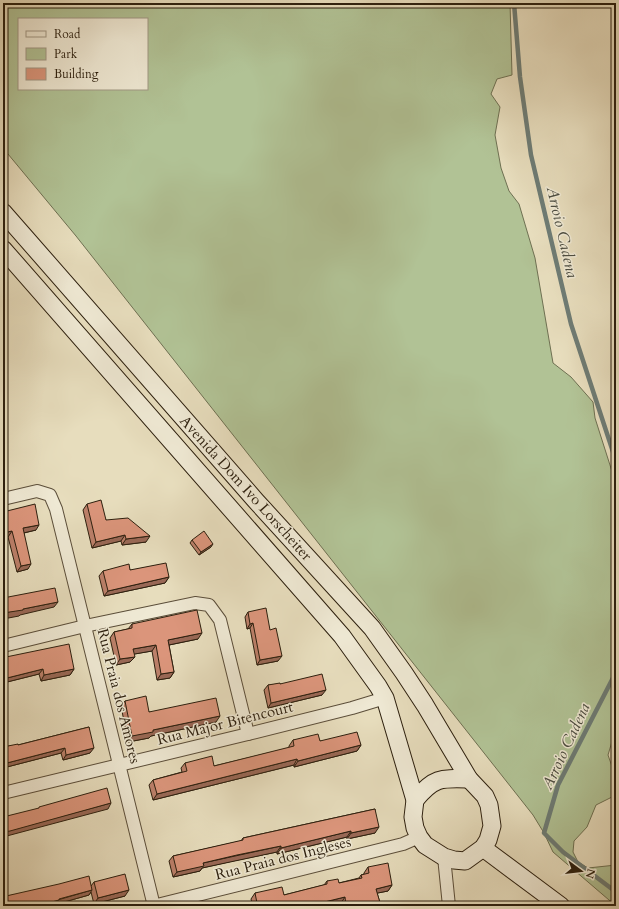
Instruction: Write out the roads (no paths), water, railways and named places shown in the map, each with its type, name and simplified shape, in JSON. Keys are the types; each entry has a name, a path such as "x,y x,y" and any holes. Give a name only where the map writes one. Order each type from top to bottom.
{"main road":[{"name":"Avenida Dom Ivo Lorscheiter","path":"3,212 256,501 372,628 425,705 469,779 485,796 489,805 492,826 488,840 483,848"},
{"name":"Avenida Dom Ivo Lorscheiter","path":"3,249 342,636 378,686 385,698 415,800 413,817 415,828 419,837"},
{"path":"415,800 432,783 441,779 451,777 469,779"},
{"path":"419,837 425,845 444,857 454,860 465,861 483,848 561,906"}],"street":[{"name":"Rua Praia dos Amores","path":"3,499 37,491 50,495 56,509 154,906"},
{"path":"3,646 85,626 195,603 209,604 220,620 248,734"},
{"name":"Rua Major Bitencourt","path":"3,793 248,734 352,708 385,698"},
{"name":"Rua Praia dos Ingleses","path":"154,906 403,844 419,837"},
{"path":"444,857 449,906"}],"waterway":[{"name":"Arroio Cadena","path":"514,3 520,77 531,155 571,324 616,461"},
{"name":"Arroio Cadena","path":"616,672 558,785 544,833 563,852 616,892"}]}
